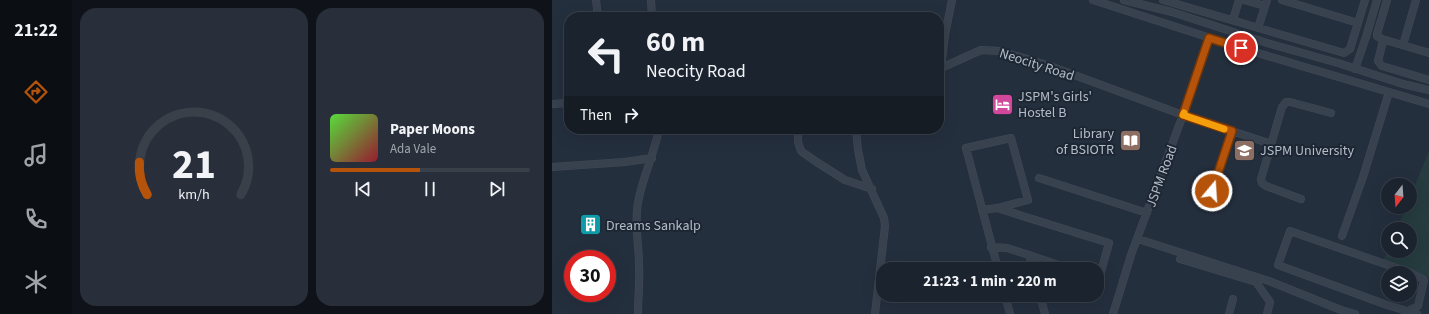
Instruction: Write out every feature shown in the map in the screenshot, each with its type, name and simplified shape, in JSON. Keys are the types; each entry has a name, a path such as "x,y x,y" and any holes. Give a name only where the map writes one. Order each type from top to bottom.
{"street":[{"path":"596,0 597,12"},
{"path":"651,0 652,12"},
{"path":"944,42 952,0"},
{"path":"1093,0 1209,38 1429,104"},
{"path":"1124,0 1172,12 1403,84 1429,90"},
{"path":"1163,0 1344,53 1350,49 1365,1 1376,2 1356,69"},
{"path":"1233,20 1239,0"},
{"path":"1244,0 1266,3 1258,28"},
{"path":"1282,0 1358,23"},
{"path":"1387,0 1377,36 1382,39 1429,53"},
{"path":"1403,45 1416,0"},
{"path":"1243,35 1247,24"},
{"name":"JSPM Road","path":"1113,314 1131,255 1183,115 1209,38"},
{"path":"1382,39 1384,44 1378,61 1380,65 1429,80"},
{"name":"Neocity Road","path":"944,66 981,50 1000,51 1047,65 1183,115 1271,144"},
{"path":"1342,236 1363,177 1389,92"},
{"path":"1301,199 1266,186 1262,183 1271,144 1282,107 1286,102 1290,102 1331,113"},
{"path":"552,104 564,103"},
{"path":"1212,191 1232,131"},
{"path":"638,314 637,295 639,265 637,206 658,134"},
{"path":"798,134 798,142 801,151 845,180 872,189"},
{"path":"856,134 862,170 884,218 885,226 881,273 875,314"},
{"path":"982,210 997,208 1028,200 1011,138 966,148 991,247 996,262"},
{"path":"552,166 625,162 652,158"},
{"path":"1039,178 1147,213"},
{"path":"997,208 1109,243 1104,262"},
{"path":"1408,311 1418,306 1424,280 1411,273 1290,231 1278,265 1397,311 1408,311 1417,314"},
{"path":"1138,239 1269,281 1339,312 1355,314"},
{"path":"991,247 1006,248 1050,262"},
{"path":"1029,255 1031,262"},
{"path":"1180,259 1256,282 1270,302 1268,314"},
{"path":"1229,314 1233,298"},
{"path":"1007,302 1010,314"},
{"path":"1042,302 1045,314"}],"green space":[{"path":"1429,151 1429,278 1417,274 1417,266 1397,266 1383,261 1384,258 1417,258 1417,222 1400,222 1403,214 1417,214 1417,180"}],"slow traffic":[{"path":"1184,113 1183,115 1224,129"}],"place":[{"name":"JSPM's Girls' Hostel B","path":"1002,104"},
{"name":"Library of BSIOTR","path":"1130,141"},
{"name":"JSPM University","path":"1245,150"},
{"name":"Dreams Sankalp","path":"591,225"}],"route":[{"path":"1212,191 1232,131 1183,115 1209,38 1241,48"}]}
